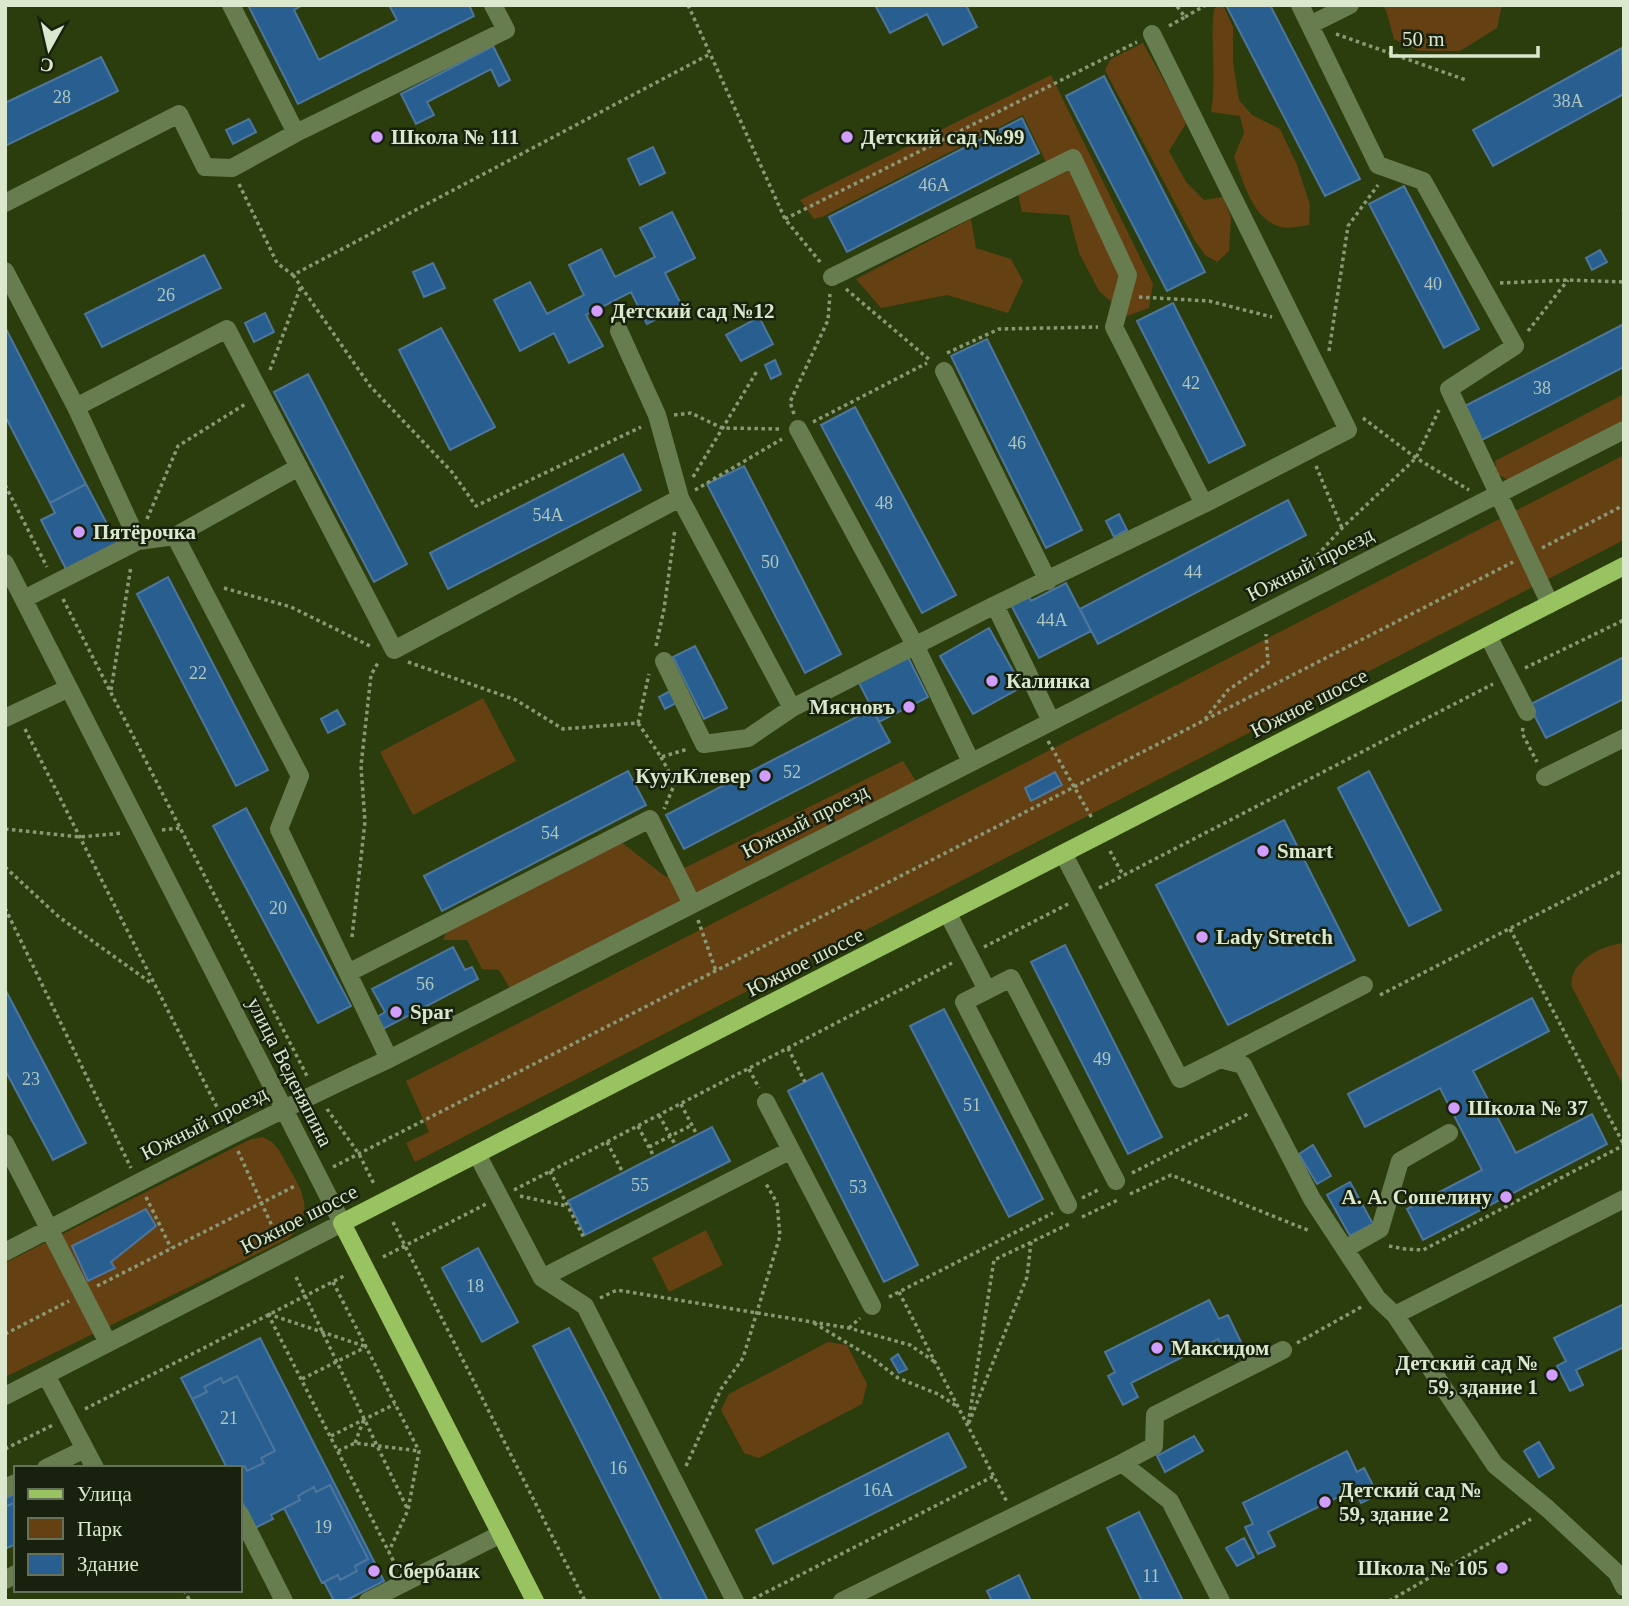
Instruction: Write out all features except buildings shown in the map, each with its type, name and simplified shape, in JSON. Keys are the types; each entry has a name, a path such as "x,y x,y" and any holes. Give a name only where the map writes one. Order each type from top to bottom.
{"main road":[{"name":"Южное шоссе","path":"342,1223 1624,566"},
{"name":"улица Веденяпина","path":"342,1223 535,1601"}],"street":[{"path":"231,5 296,133"},
{"path":"5,203 179,114 205,167 232,168 296,133 506,30 493,5"},
{"path":"1300,5 1378,164 1423,181 1515,346 1449,389 1493,497 1527,555 1550,604"},
{"path":"1310,25 1350,5"},
{"path":"656,660 704,744 748,738 792,708 1348,430 1152,34"},
{"path":"832,277 1073,158 1128,275 1114,327 1204,504"},
{"path":"5,271 76,407 138,541"},
{"path":"76,407 227,329 299,467 389,652 680,498"},
{"path":"619,331 658,418 680,498 792,708"},
{"path":"939,362 1048,581"},
{"path":"798,429 915,645 971,762"},
{"name":"Южный проезд","path":"5,1252 283,1108 388,1059 1624,430"},
{"path":"24,599 138,541 175,536 299,467"},
{"path":"175,536 300,776 279,829 388,1059"},
{"name":"улица Веденяпина","path":"5,563 342,1223"},
{"path":"995,605 1046,724"},
{"path":"1488,636 1527,712"},
{"path":"11,715 69,688"},
{"path":"1545,777 1624,738"},
{"path":"348,973 650,819 692,904"},
{"path":"1063,855 1180,1079 1370,991"},
{"path":"948,914 988,990"},
{"path":"1068,1205 964,1002 1011,978 1115,1181"},
{"path":"1220,1059 1243,1065 1312,1199 1377,1298 1395,1315 1495,1465 1548,1509 1617,1573 1624,1587"},
{"path":"766,1102 872,1306"},
{"path":"1343,1246 1380,1229 1400,1161 1449,1133"},
{"path":"5,1143 108,1343"},
{"path":"542,1278 791,1150"},
{"path":"477,1154 542,1278 585,1306 735,1601"},
{"path":"1395,1315 1624,1199"},
{"name":"Южное шоссе","path":"5,1396 342,1223"},
{"path":"842,1601 1154,1446 1155,1415 1283,1350"},
{"path":"46,1376 94,1466"},
{"path":"51,1466 85,1449"},
{"path":"1122,1462 1170,1501 1221,1601"},
{"path":"242,1518 284,1601"},
{"path":"368,1601 501,1534"}],"path":[{"path":"688,5 785,219 832,277 939,362"},
{"path":"1176,5 1185,17"},
{"path":"785,219 1206,5"},
{"path":"1310,25 1466,80"},
{"path":"293,275 710,54"},
{"path":"232,168 277,263 293,275 370,386 452,472 475,506 658,418 691,412 722,428 798,429"},
{"path":"1324,382 1348,226 1389,169"},
{"path":"798,429 790,402 828,320 832,277"},
{"path":"1515,346 1568,280"},
{"path":"1480,284 1568,280 1624,282"},
{"path":"111,692 129,575 138,541 178,446 261,394 301,286"},
{"path":"1122,296 1209,301 1295,322"},
{"path":"680,498 798,429 939,362 999,328 1114,327"},
{"path":"638,723 656,660 680,498 757,371"},
{"path":"1299,575 1342,528 1416,458 1449,389"},
{"path":"1336,406 1369,421 1416,458 1493,497"},
{"path":"1310,449 1342,528"},
{"path":"5,485 316,1093 359,1154 374,1184"},
{"path":"333,1167 1624,505"},
{"path":"198,581 290,607 389,652 372,675 362,753 365,822 348,973"},
{"path":"1204,720 1228,690 1268,663 1265,613"},
{"path":"568,1206 507,1193 1508,676 1624,620"},
{"path":"408,662 516,700 562,729 638,723"},
{"path":"1527,712 1522,733 1545,777"},
{"path":"11,715 79,837 231,1136 279,1242"},
{"path":"638,723 675,783 655,829"},
{"path":"1046,724 1074,787 1123,876"},
{"path":"661,757 704,744"},
{"path":"5,829 79,837 180,828"},
{"path":"5,867 59,917 154,985"},
{"path":"1370,991 1510,929 1624,870"},
{"path":"692,904 716,971"},
{"path":"5,908 171,1248"},
{"path":"1368,1236 1385,1245 1423,1250 1624,1145 1510,929"},
{"path":"788,1048 805,1082"},
{"path":"681,1104 697,1135"},
{"path":"659,1115 676,1146"},
{"path":"649,1147 692,1125"},
{"path":"638,1126 654,1157"},
{"path":"607,1142 623,1172"},
{"path":"677,1487 721,1389 743,1358 780,1236 777,1203 758,1167"},
{"path":"550,1171 591,1252"},
{"path":"968,1425 994,1260 1171,1175 1343,1246"},
{"path":"5,1334 297,1185"},
{"path":"383,1257 500,1197"},
{"path":"393,1222 585,1601"},
{"path":"968,1425 1027,1278 1031,1242"},
{"path":"5,1449 344,1276"},
{"path":"296,1277 408,1510"},
{"path":"332,1282 419,1451 408,1510 388,1552"},
{"path":"585,1306 617,1290 849,1328 910,1345 935,1362"},
{"path":"900,1292 1014,1516"},
{"path":"1283,1350 1377,1298"},
{"path":"268,1314 366,1347"},
{"path":"268,1314 404,1583"},
{"path":"812,1322 872,1358 898,1378 939,1394 959,1407"},
{"path":"301,1379 366,1347"},
{"path":"330,1437 395,1404"},
{"path":"355,1443 364,1419"},
{"path":"338,1451 355,1443 419,1451"},
{"path":"750,1601 994,1476"},
{"path":"1390,1601 1548,1509"}],"green space":[{"path":"1223,5 1233,27 1233,62 1239,100 1252,115 1280,129 1297,165 1310,205 1309,225 1292,228 1272,224 1256,209 1234,157 1244,133 1240,116 1211,112 1214,9"},
{"path":"1381,5 1502,5 1497,28 1460,51 1418,51 1394,39 1386,10"},
{"path":"1143,43 1187,122 1169,151 1186,182 1204,200 1223,197 1231,217 1229,251 1217,262 1205,255 1194,239 1105,70 1111,59"},
{"path":"1051,75 1153,284 1149,308 1127,316 1099,291 1079,253 1069,215 1022,212 1015,179 1046,162 1023,115 822,217 814,219 800,200"},
{"path":"971,219 976,248 1011,259 1023,281 1008,313 947,295 881,308 856,279"},
{"path":"1624,394 1624,433 1510,481 1497,474 1495,461"},
{"path":"1624,455 1624,540 415,1162 406,1143 429,1132 406,1081"},
{"path":"483,698 516,761 413,815 380,752"},
{"path":"903,761 920,787 512,992 499,970 482,969 467,940 443,940 449,926 621,842 666,877"},
{"path":"1624,943 1624,1087 1572,987 1572,978 1580,963 1588,957 1606,947"},
{"path":"263,1137 279,1150 298,1184 305,1206 299,1227 289,1238 5,1377 5,1263 249,1140"},
{"path":"706,1230 723,1265 669,1292 652,1258"},
{"path":"828,1342 847,1345 867,1384 862,1404 759,1458 744,1453 721,1410 729,1394"}],"place":[{"name":"Школа № 111","path":"377,137"},
{"name":"Детский сад №99","path":"847,137"},
{"name":"Детский сад №12","path":"597,311"},
{"name":"Пятёрочка","path":"79,532"},
{"name":"Калинка","path":"992,681"},
{"name":"Мясновъ","path":"909,707"},
{"name":"КуулКлевер","path":"765,776"},
{"name":"Smart","path":"1263,851"},
{"name":"Lady Stretch","path":"1202,937"},
{"name":"Spar","path":"396,1012"},
{"name":"Школа № 37","path":"1454,1108"},
{"name":"А. А. Сошелину","path":"1506,1197"},
{"name":"Максидом","path":"1157,1348"},
{"name":"Детский сад № 59, здание 1","path":"1552,1375"},
{"name":"Детский сад № 59, здание 2","path":"1325,1502"},
{"name":"Школа № 105","path":"1502,1568"},
{"name":"Сбербанк","path":"374,1571"}]}
